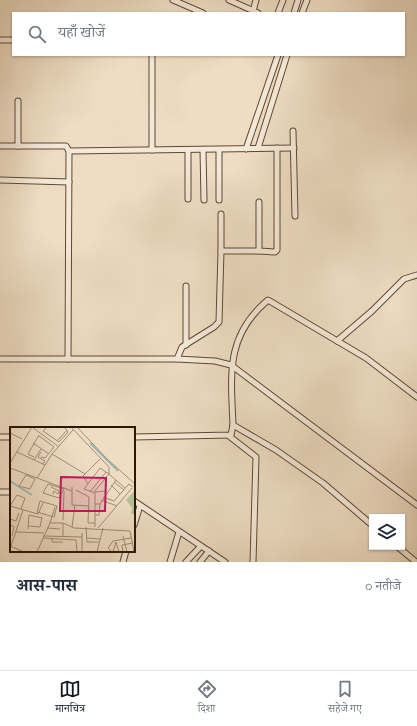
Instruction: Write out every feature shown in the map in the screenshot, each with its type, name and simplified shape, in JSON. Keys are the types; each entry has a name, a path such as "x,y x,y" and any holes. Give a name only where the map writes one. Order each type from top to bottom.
{"street":[{"path":"173,0 201,12"},
{"path":"229,0 256,12 256,0"},
{"path":"278,12 283,0"},
{"path":"294,12 298,0"},
{"path":"302,12 307,0"},
{"path":"0,40 12,40"},
{"path":"152,56 152,150"},
{"path":"246,149 277,56"},
{"path":"258,148 287,57"},
{"path":"18,101 18,146"},
{"path":"294,131 295,216"},
{"path":"0,146 66,146 69,151 68,359"},
{"path":"221,251 274,252 277,250 277,148"},
{"path":"69,151 294,148"},
{"path":"188,150 188,199"},
{"path":"203,150 204,200"},
{"path":"219,150 219,200"},
{"path":"0,180 69,182"},
{"path":"259,202 259,251"},
{"path":"178,357 180,350 214,328 219,322 221,214"},
{"path":"337,341 372,311 404,279 417,275"},
{"path":"186,286 186,345"},
{"path":"229,436 233,432 231,364 234,352 246,324 268,300 366,358 417,397"},
{"path":"0,359 178,357 231,364 417,506"},
{"path":"233,425 276,450 323,483 369,522"},
{"path":"135,437 229,436 256,458 252,562"},
{"path":"135,502 226,562"},
{"path":"135,522 140,506"},
{"path":"170,562 179,532"},
{"path":"186,562 201,546"},
{"path":"402,550 416,562"},
{"path":"200,562 209,551"},
{"path":"123,562 126,552"},
{"path":"214,562 218,557"}]}
